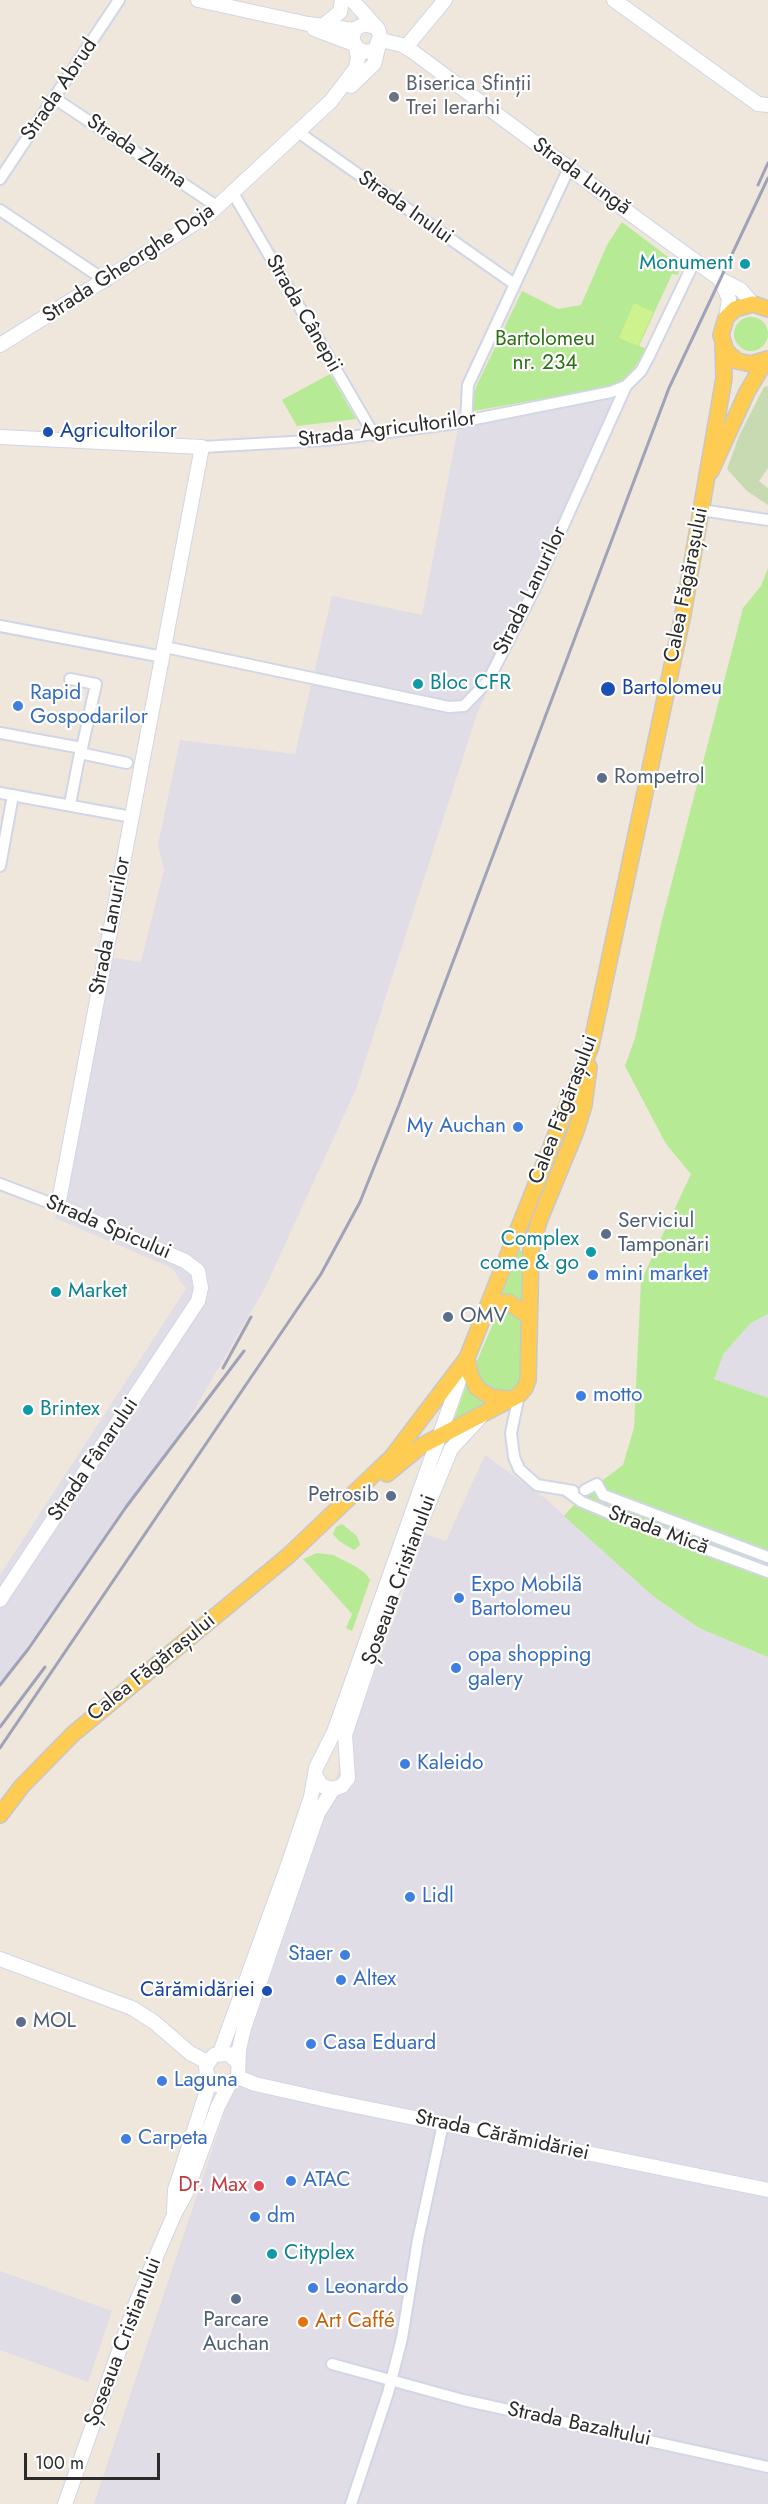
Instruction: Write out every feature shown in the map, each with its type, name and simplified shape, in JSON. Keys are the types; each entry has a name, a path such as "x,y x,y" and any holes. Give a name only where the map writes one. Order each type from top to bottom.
{"main road":[{"path":"726,318 740,306 762,303"},
{"name":"Calea Făgărașului","path":"709,477 709,451 724,378 721,335 726,318"},
{"path":"723,344 731,356 744,363 767,360"},
{"name":"Calea Făgărașului","path":"2,1815 22,1786 73,1734 308,1537 392,1457 467,1358 591,1046 683,614 709,477 741,402 767,360"},
{"path":"467,1358 473,1382 477,1388 491,1397 514,1397 528,1380 530,1266 534,1235 581,1113 591,1046"},
{"path":"487,1309 495,1303 508,1302 528,1316"},
{"name":"Calea Făgărașului","path":"308,1537 322,1531 398,1464 442,1433 514,1397"}],"street":[{"name":"Strada Abrud","path":"0,179 119,0"},
{"path":"198,0 308,24 355,38"},
{"path":"324,25 340,12 342,0"},
{"path":"342,0 355,38 368,52 378,37"},
{"path":"352,0 378,37"},
{"path":"406,47 445,0"},
{"path":"614,0 758,104 768,105"},
{"path":"308,24 324,25 355,38"},
{"path":"355,38 365,24 378,37"},
{"name":"Strada Gheorghe Doja","path":"0,345 185,232 218,207 374,64 378,37"},
{"name":"Strada Lungă","path":"378,37 406,47 720,279 762,303"},
{"name":"Strada Gheorghe Doja","path":"331,101 356,68 355,38"},
{"name":"Strada Zlatna","path":"54,98 218,207"},
{"name":"Strada Inului","path":"298,132 513,284"},
{"path":"466,421 468,385 513,284 569,168"},
{"name":"Strada Cânepii","path":"233,193 374,435"},
{"path":"0,210 106,281"},
{"path":"626,386 641,371 695,260"},
{"path":"720,279 729,299 726,318"},
{"name":"Strada Agricultorilor","path":"0,437 202,447 374,435 466,421 611,392 626,386"},
{"name":"Strada Lanurilor","path":"164,652 449,707 464,706 488,681 536,586 626,386"},
{"name":"Strada Lanurilor","path":"58,1206 202,447"},
{"path":"701,510 768,520"},
{"path":"0,626 164,652"},
{"path":"70,679 96,684 70,804"},
{"path":"0,733 127,763"},
{"path":"0,793 132,817"},
{"path":"0,866 13,795"},
{"name":"Strada Spicului","path":"0,1184 58,1206 185,1261 198,1271 201,1288"},
{"name":"Strada Fânarului","path":"0,1600 198,1301 201,1288"},
{"name":"Șoseaua Cristianului","path":"220,2053 257,1955 316,1777 316,1768 334,1732 467,1358"},
{"path":"514,1397 511,1446 519,1469 537,1485 567,1491"},
{"name":"Șoseaua Cristianului","path":"238,2063 244,2028 318,1813 333,1789 342,1786 348,1778 345,1735 399,1572 451,1449 486,1411"},
{"name":"Strada Mică","path":"585,1490 597,1484 603,1495"},
{"name":"Strada Mică","path":"567,1491 585,1490 603,1495 768,1557"},
{"name":"Strada Mică","path":"567,1491 582,1502 616,1516 768,1572"},
{"path":"321,1760 335,1755 347,1763"},
{"path":"316,1777 322,1786 333,1789"},
{"path":"0,1959 132,2008 154,2022 190,2053 207,2062"},
{"path":"220,2053 233,2056 238,2063 234,2081 219,2086 210,2081 206,2071 207,2062 220,2053"},
{"name":"Șoseaua Cristianului","path":"174,2215 174,2190 210,2081"},
{"name":"Șoseaua Cristianului","path":"65,2504 125,2331 174,2215 186,2193 218,2106 234,2081"},
{"name":"Strada Cărămidăriei","path":"234,2081 768,2190"},
{"path":"351,2504 391,2381 402,2338 418,2240 443,2124"},
{"name":"Strada Bazaltului","path":"332,2364 463,2400 768,2467"}],"shaded area":[{"path":"622,397 478,711 356,1089 265,1288 173,1446 0,1685 0,1575 186,1289 172,1268 55,1218 107,957 141,962 164,870 158,845 180,740 295,754 332,596 422,615 458,428"},
{"path":"768,1314 768,1398 714,1379 724,1353 751,1323"},
{"path":"485,1455 546,1499 653,1596 699,1628 768,1657 768,2504 94,2504 337,1775 425,1534 446,1541"},
{"path":"0,2271 112,2311 88,2382 0,2350"}],"green space":[{"name":"Bartolomeu nr. 234","path":"622,222 677,264 679,271 678,275 672,274 639,346 647,349 632,371 622,382 610,387 473,411 469,406 477,385 522,291 558,309 581,305 607,245"},
{"path":"634,303 653,312 638,346 619,338"},
{"path":"751,317 763,322 768,334 763,346 751,351 739,346 734,334 739,322"},
{"path":"330,374 356,419 297,426 282,400"},
{"path":"768,386 768,468 759,481 768,488 768,505 747,491 727,469 739,436 764,387"},
{"path":"768,568 768,1314 751,1323 724,1353 714,1379 768,1398 768,1657 699,1628 653,1596 564,1516 582,1496 623,1465 634,1428 641,1281 691,1174 666,1144 625,1066 635,1038 662,920 743,608 761,586"},
{"path":"519,1250 525,1252 524,1302 502,1295"},
{"path":"505,1311 511,1311 522,1320 522,1378 515,1389 503,1394 491,1392 476,1375 477,1361 496,1317"},
{"path":"467,1382 492,1401 454,1420"},
{"path":"342,1524 357,1536 360,1545 354,1550 339,1541 333,1534 336,1527"},
{"path":"317,1553 333,1555 353,1565 365,1573 370,1580 352,1631 346,1628 352,1614 303,1559"}],"railway":[{"path":"758,185 768,163"},
{"path":"0,1748 321,1274 360,1202 399,1105 669,388 768,178"},
{"path":"223,1368 251,1317"},
{"path":"0,1685 29,1648 126,1507 244,1351"},
{"path":"0,1727 45,1667"}],"place":[{"name":"Biserica Sfinții Trei Ierarhi","path":"394,97"},
{"name":"Monument","path":"745,264"},
{"name":"Agricultorilor","path":"48,432"},
{"name":"Bloc CFR","path":"418,684"},
{"name":"Bartolomeu","path":"608,689"},
{"name":"Rapid Gospodarilor","path":"18,706"},
{"name":"Rompetrol","path":"602,778"},
{"name":"My Auchan","path":"518,1127"},
{"name":"Serviciul Tamponări","path":"606,1234"},
{"name":"Complex come & go","path":"591,1252"},
{"name":"mini market","path":"593,1275"},
{"name":"Market","path":"56,1292"},
{"name":"OMV","path":"448,1317"},
{"name":"motto","path":"581,1396"},
{"name":"Brintex","path":"28,1410"},
{"name":"Petrosib","path":"391,1496"},
{"name":"Expo Mobilă Bartolomeu","path":"459,1598"},
{"name":"opa shopping galery","path":"456,1668"},
{"name":"Kaleido","path":"405,1764"},
{"name":"Lidl","path":"410,1897"},
{"name":"Staer","path":"345,1955"},
{"name":"Altex","path":"341,1980"},
{"name":"Cărămidăriei","path":"267,1991"},
{"name":"MOL","path":"21,2022"},
{"name":"Casa Eduard","path":"311,2044"},
{"name":"Laguna","path":"162,2081"},
{"name":"Carpeta","path":"126,2139"},
{"name":"ATAC","path":"291,2181"},
{"name":"Dr. Max","path":"259,2186"},
{"name":"dm","path":"255,2217"},
{"name":"Cityplex","path":"272,2254"},
{"name":"Leonardo","path":"313,2288"},
{"name":"Parcare Auchan","path":"236,2299"},
{"name":"Art Caffé","path":"303,2322"}]}
